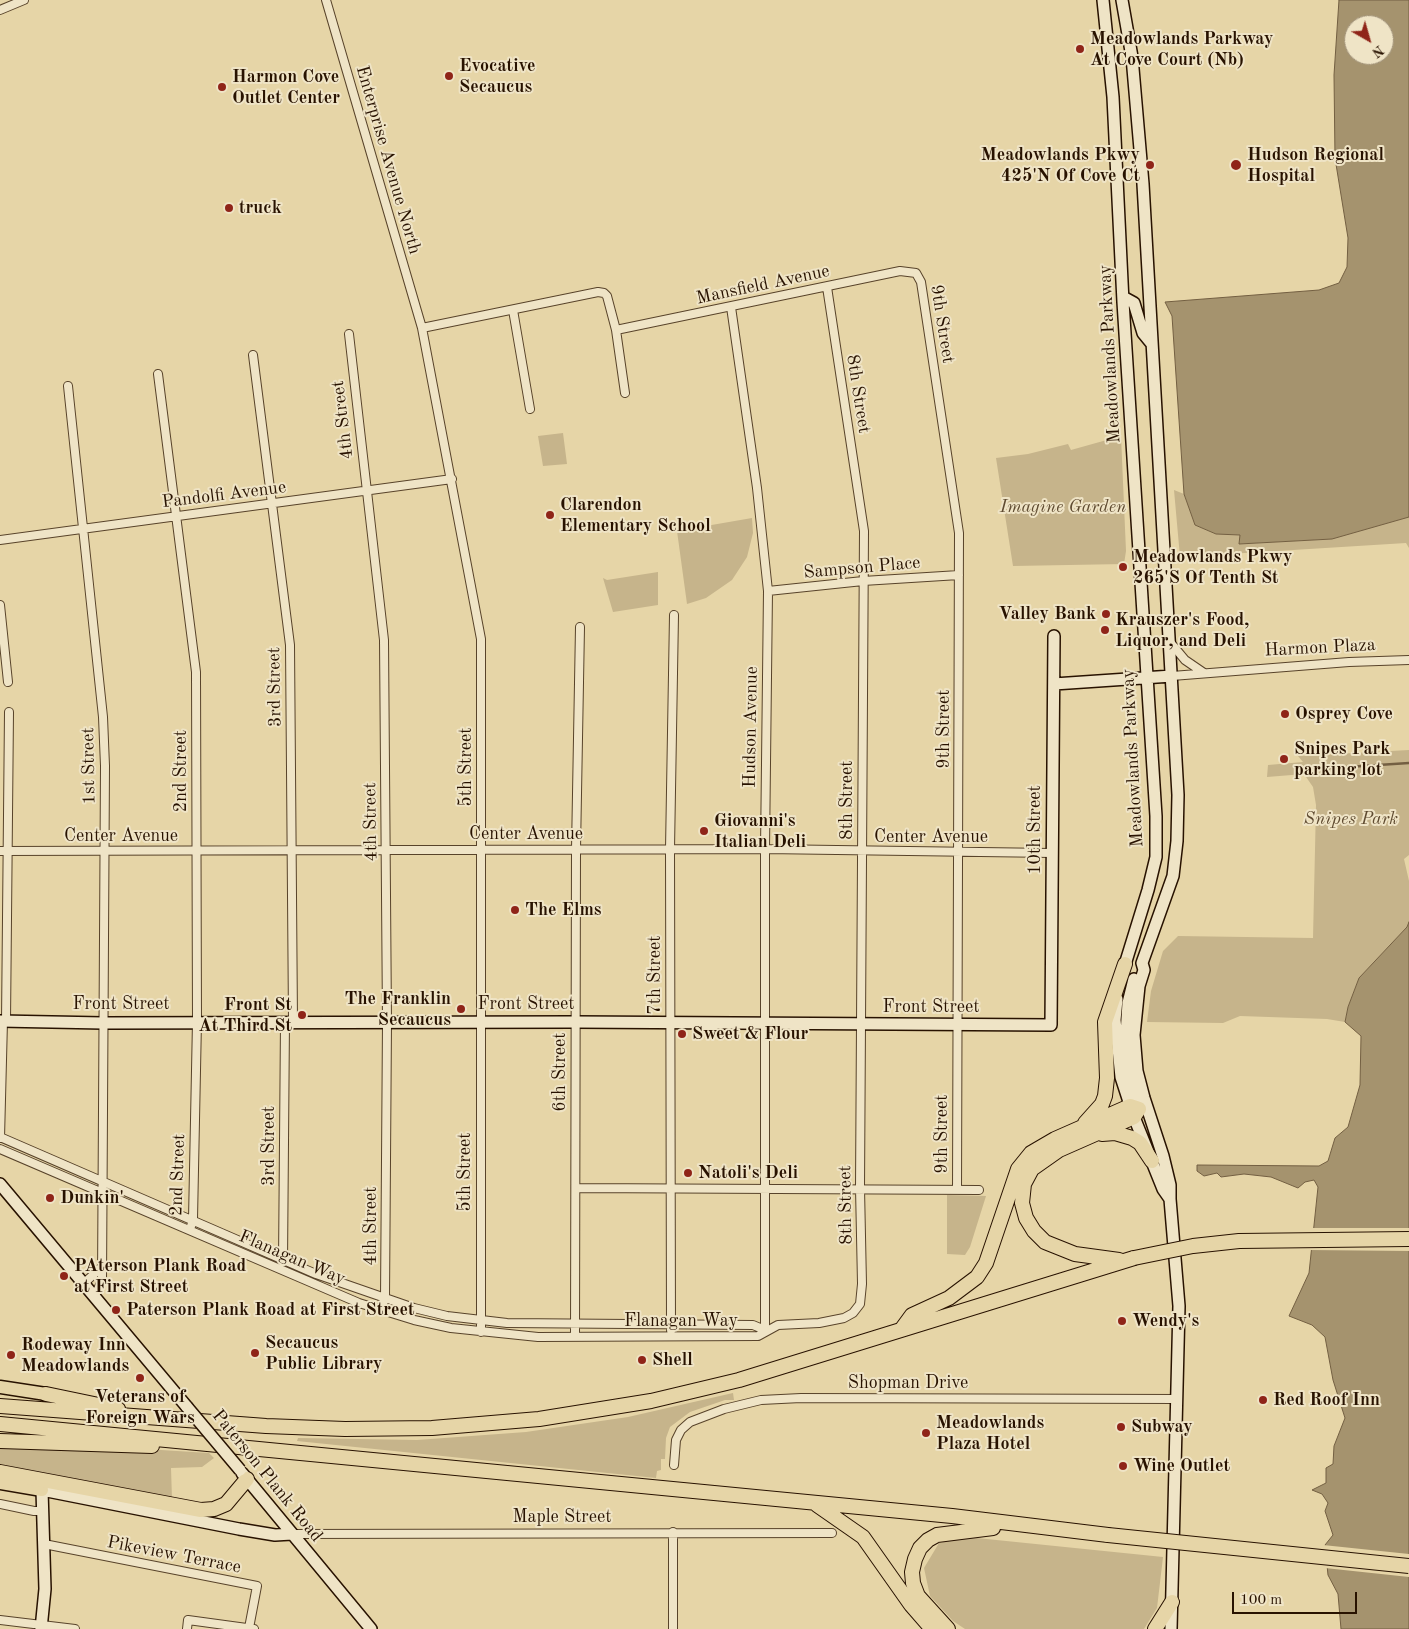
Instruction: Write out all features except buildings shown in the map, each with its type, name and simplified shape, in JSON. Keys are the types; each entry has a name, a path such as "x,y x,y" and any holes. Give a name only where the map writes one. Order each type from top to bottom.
{"highway":[{"path":"1125,964 1105,1022 1108,1078 1105,1096 1083,1133 1032,1169 1024,1184 1022,1203 1026,1218 1034,1231 1045,1242 1059,1249 1093,1257 1130,1260"},
{"path":"901,1330 912,1314 949,1298 977,1277 986,1263 1018,1169 1031,1153 1042,1146 1083,1133 1134,1111"},
{"path":"1083,1133 1124,1135 1140,1143 1158,1164"},
{"path":"0,1406 165,1419 345,1430 432,1428 539,1419 621,1407 710,1388 1130,1260 1180,1248 1239,1241 1409,1239"},
{"path":"46,1394 165,1419"},
{"path":"0,1424 952,1516 1016,1525 1409,1566"},
{"path":"0,1441 246,1448"},
{"path":"0,1472 208,1510 226,1504 244,1475"},
{"path":"814,1503 849,1525 863,1537 911,1605 932,1629"},
{"path":"948,1629 918,1596 913,1584 912,1572 920,1548 937,1535 1016,1525"},
{"path":"1155,1629 1172,1602"}],"main road":[{"name":"Meadowlands Parkway","path":"1103,0 1113,97 1123,297 1156,816 1156,858 1125,964 1118,992 1115,1020 1117,1058 1134,1111 1158,1164 1170,1199 1179,1306 1171,1629"},
{"name":"Meadowlands Parkway","path":"1122,0 1132,57 1137,111 1178,795 1178,841 1173,876 1142,963 1144,970 1135,1014 1137,1064 1144,1098 1163,1156 1158,1164"},
{"path":"1123,297 1134,303 1143,334 1152,344"},
{"name":"10th Street","path":"1051,1025 1054,636"},
{"name":"Harmon Plaza","path":"1054,684 1172,676"},
{"path":"1134,1111 1126,1035 1132,986 1137,968 1142,963"},
{"name":"Front Street","path":"3,1021 103,1023 289,1021 1051,1025"},
{"name":"Paterson Plank Road","path":"0,1184 372,1629"},
{"path":"0,1387 46,1394"},
{"path":"0,1483 239,1529 275,1535 292,1534"},
{"path":"41,1627 45,1589 42,1490"}],"street":[{"path":"0,10 24,0"},
{"name":"Enterprise Avenue North","path":"326,0 422,328"},
{"name":"Mansfield Avenue","path":"616,330 900,271 916,273"},
{"name":"9th Street","path":"916,273 921,282 958,523 957,1190"},
{"name":"8th Street","path":"827,287 864,531 860,1188 862,1297 860,1304 853,1313"},
{"path":"422,328 598,292 604,293 607,296 616,330 625,393"},
{"name":"Hudson Avenue","path":"731,307 757,488 768,591 765,849 767,1188 765,1330"},
{"path":"513,310 530,409"},
{"name":"5th Street","path":"422,328 481,639 480,1332"},
{"name":"4th Street","path":"349,334 384,640 387,1022 385,1298 381,1310"},
{"name":"3rd Street","path":"253,355 290,645 292,851 284,1259 280,1270"},
{"name":"2nd Street","path":"158,374 196,672 197,1021 194,1219 190,1230"},
{"name":"1st Street","path":"68,386 103,717 106,766 101,1180 102,1267 100,1287 94,1297"},
{"name":"Pandolfi Avenue","path":"0,540 367,492 452,479"},
{"name":"Sampson Place","path":"768,591 863,581 959,575"},
{"path":"0,605 8,682"},
{"name":"7th Street","path":"671,1336 670,849 674,615"},
{"name":"6th Street","path":"575,1338 576,849 580,627"},
{"path":"1170,642 1185,660 1204,673"},
{"name":"Harmon Plaza","path":"1172,676 1349,662 1409,660"},
{"path":"0,1137 4,851 9,712"},
{"name":"Center Avenue","path":"4,851 765,849 862,852 1052,853"},
{"name":"Flanagan Way","path":"0,1137 194,1219 316,1274 434,1313 481,1321 525,1324 752,1325 765,1330"},
{"name":"Flanagan Way","path":"0,1149 101,1191 280,1270 381,1310 432,1324 480,1332 575,1338 758,1336 765,1330 778,1325 832,1321 853,1313"},
{"path":"576,1188 979,1190"},
{"path":"231,1249 235,1238"},
{"path":"83,1284 102,1267"},
{"path":"432,1324 434,1313"},
{"path":"525,1324 525,1336"},
{"path":"622,1337 623,1325"},
{"name":"Shopman Drive","path":"674,1465 676,1440 681,1430 690,1422 724,1409 761,1400 794,1398 1178,1399"},
{"path":"0,1504 43,1511"},
{"path":"673,1532 673,1629"},
{"name":"Maple Street","path":"292,1534 832,1533"},
{"name":"Pikeview Terrace","path":"44,1544 257,1586 252,1629"},
{"path":"0,1620 41,1627 75,1629"},
{"path":"187,1629 188,1620 252,1629"}],"green space":[{"path":"563,433 567,464 543,466 538,436"},
{"name":"Imagine Garden","path":"1121,436 1126,551 1124,564 1013,566 996,458 1028,454 1068,444 1071,450"},
{"path":"1174,490 1184,494 1195,525 1216,534 1241,535 1239,544 1332,539 1409,517 1409,548 1406,543 1180,557"},
{"path":"752,518 753,533 747,557 732,580 706,598 687,604 677,531"},
{"path":"658,572 658,605 613,612 603,578 607,580"},
{"name":"Snipes Park","path":"1409,750 1409,855 1404,859 1409,881 1409,922 1407,927 1359,978 1348,1007 1345,1022 1327,1019 1240,1016 1223,1023 1147,1022 1151,991 1163,951 1178,936 1313,938 1316,805 1313,787 1304,774 1267,777 1268,765 1303,762 1298,756"},
{"path":"947,1195 986,1196 970,1247 965,1255 947,1254"},
{"path":"733,1393 734,1400 725,1400 690,1412 670,1427 666,1438 665,1459 661,1459 661,1470 657,1471 656,1478 297,1441 298,1438 417,1440 526,1432 628,1417"},
{"path":"0,1445 113,1447 209,1453 214,1458 202,1467 171,1468 172,1499 0,1469"},
{"path":"967,1537 1163,1557 1157,1608 1144,1629 965,1629 953,1621 930,1596 924,1568 939,1543"}],"shaded area":[{"path":"1339,0 1409,0 1409,517 1332,539 1239,544 1240,535 1216,534 1195,525 1184,494 1172,316 1165,302 1319,290 1339,283 1347,267 1348,238 1335,158 1334,75"},
{"path":"1409,922 1409,1629 1341,1629 1338,1594 1328,1575 1325,1545 1333,1535 1325,1511 1328,1503 1322,1494 1312,1490 1326,1483 1326,1468 1333,1464 1334,1446 1345,1418 1333,1380 1325,1337 1312,1325 1289,1316 1309,1273 1318,1187 1314,1180 1305,1182 1298,1188 1271,1177 1244,1174 1221,1177 1217,1173 1204,1176 1197,1171 1197,1165 1319,1166 1328,1161 1335,1138 1348,1127 1360,1085 1361,1036 1345,1022 1348,1007 1359,978 1407,927"}],"pier":[{"path":"1312,1228 1409,1228 1409,1251 1309,1250"},
{"path":"1323,1545 1409,1554 1409,1577 1325,1568"}],"waterway":[{"path":"1301,770 1409,763"}],"place":[{"name":"Meadowlands Parkway At Cove Court (Nb)","path":"1080,49"},
{"name":"Evocative Secaucus","path":"449,76"},
{"name":"Harmon Cove Outlet Center","path":"222,87"},
{"name":"Meadowlands Pkwy 425'N Of Cove Ct","path":"1150,165"},
{"name":"Hudson Regional Hospital","path":"1236,165"},
{"name":"truck","path":"229,208"},
{"name":"Clarendon Elementary School","path":"550,515"},
{"name":"Meadowlands Pkwy 265'S Of Tenth St","path":"1123,567"},
{"name":"Valley Bank","path":"1106,614"},
{"name":"Krauszer's Food, Liquor, and Deli","path":"1105,630"},
{"name":"Osprey Cove","path":"1285,714"},
{"name":"Snipes Park parking lot","path":"1284,759"},
{"name":"Giovanni's Italian Deli","path":"704,831"},
{"name":"The Elms","path":"515,910"},
{"name":"The Franklin Secaucus","path":"461,1009"},
{"name":"Front St At Third St","path":"302,1015"},
{"name":"Sweet & Flour","path":"682,1034"},
{"name":"Natoli's Deli","path":"688,1173"},
{"name":"Dunkin'","path":"50,1198"},
{"name":"PAterson Plank Road at First Street","path":"64,1276"},
{"name":"Paterson Plank Road at First Street","path":"116,1310"},
{"name":"Wendy's","path":"1122,1321"},
{"name":"Secaucus Public Library","path":"255,1353"},
{"name":"Rodeway Inn Meadowlands","path":"11,1355"},
{"name":"Shell","path":"642,1360"},
{"name":"Veterans of Foreign Wars","path":"140,1378"},
{"name":"Red Roof Inn","path":"1263,1400"},
{"name":"Subway","path":"1121,1427"},
{"name":"Meadowlands Plaza Hotel","path":"926,1433"},
{"name":"Wine Outlet","path":"1123,1466"}]}
